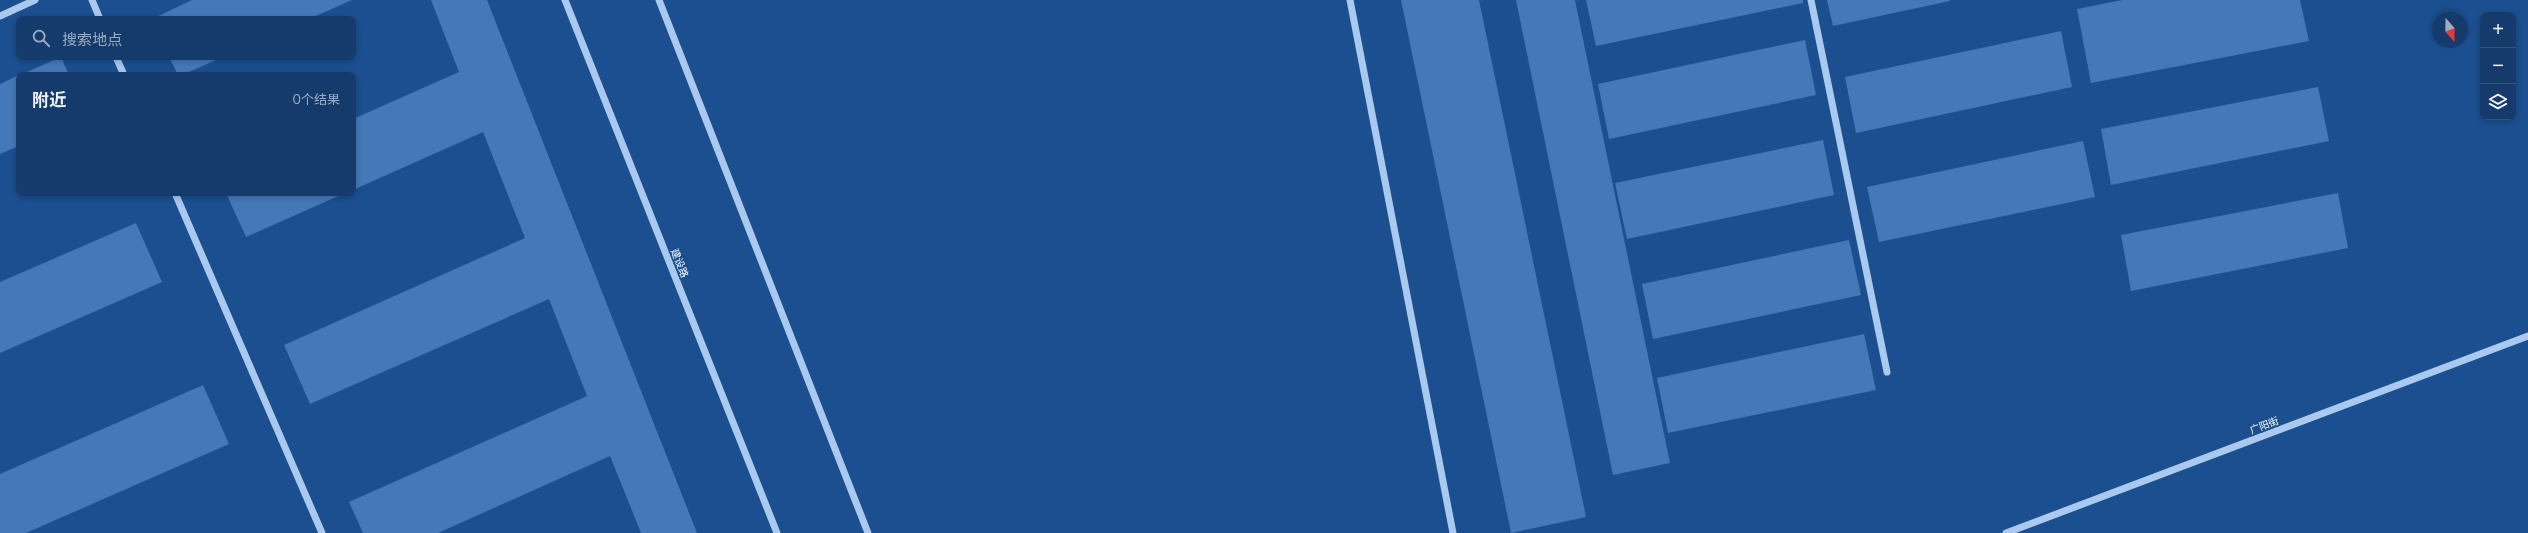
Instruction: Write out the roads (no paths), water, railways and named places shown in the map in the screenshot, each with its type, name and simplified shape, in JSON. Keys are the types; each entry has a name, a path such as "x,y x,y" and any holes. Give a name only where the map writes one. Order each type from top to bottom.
{"street":[{"path":"0,16 36,0"},
{"path":"92,0 99,16"},
{"name":"建设路","path":"565,0 777,533"},
{"path":"659,0 868,533"},
{"path":"1350,0 1453,533"},
{"path":"1811,0 1887,372"},
{"path":"117,60 123,72"},
{"path":"176,196 322,533"},
{"name":"广阳街","path":"2006,533 2528,336"}]}
